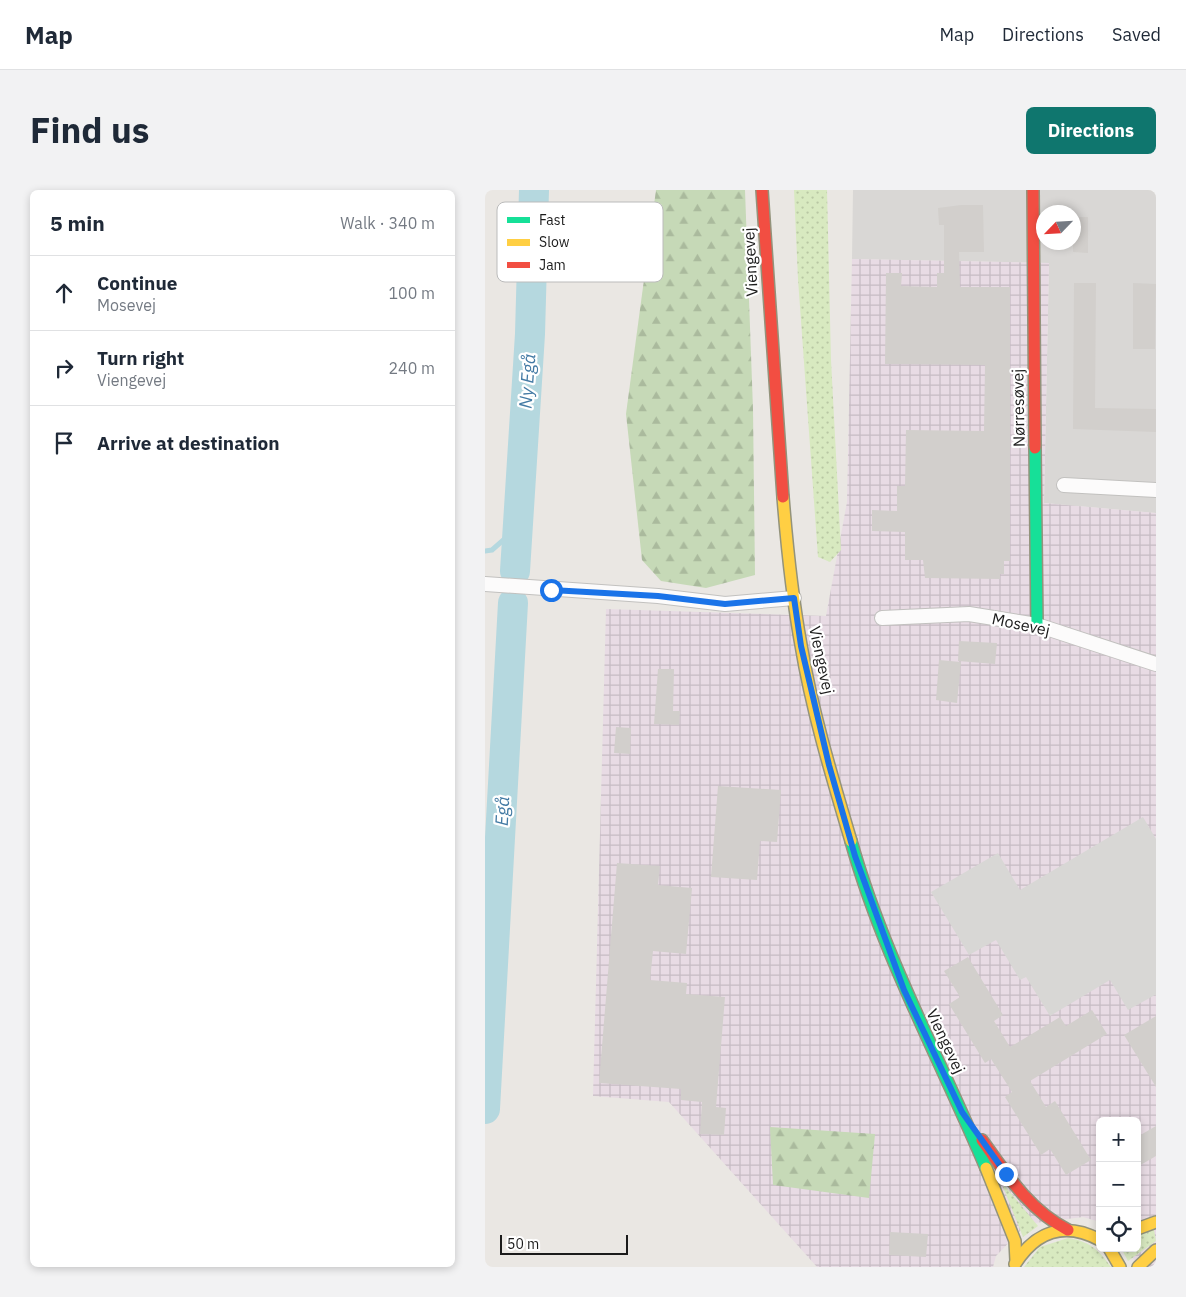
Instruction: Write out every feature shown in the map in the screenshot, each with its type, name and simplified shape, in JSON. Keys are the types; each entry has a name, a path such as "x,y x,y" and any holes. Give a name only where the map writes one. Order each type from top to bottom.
{"street":[{"name":"Viengevej","path":"762,190 782,492 794,598 801,646 829,765 855,856 904,990 962,1112 1008,1221 1016,1247 1015,1264"},
{"name":"Nørresøvej","path":"1033,190 1037,625"},
{"path":"1064,485 1156,490"},
{"path":"485,584 658,596 725,604 794,598"},
{"name":"Mosevej","path":"882,618 969,614 1037,625 1156,664"},
{"name":"Viengevej","path":"962,1112 1006,1174 1033,1206 1046,1218 1068,1230"},
{"path":"1141,1228 1156,1222"},
{"path":"1015,1264 1027,1246 1037,1238 1051,1232 1068,1230 1096,1237"},
{"path":"1139,1267 1156,1250"},
{"path":"1111,1252 1120,1267"}],"shaded area":[{"path":"853,190 1156,190 1156,513 1044,503 1049,263 852,259"},
{"path":"852,259 1049,263 1044,503 1156,513 1156,1267 1137,1267 1131,1252 1141,1252 1141,1117 1096,1117 1096,1221 1083,1217 1027,1224 996,1256 993,1267 817,1267 669,1102 593,1096 606,609 826,616 847,502"},
{"path":"1143,817 1156,839 1156,996 1128,1010 1110,980 1050,1016 1026,977 1020,980 996,940 969,955 931,892 998,853 1020,890"}],"green space":[{"path":"656,190 745,190 753,409 755,575 706,588 661,581 642,560 626,414 644,282 663,282 663,202 654,202"},
{"path":"794,190 827,190 831,360 841,550 830,562 818,557 798,279"},
{"path":"770,1127 875,1134 869,1198 773,1185"},
{"path":"1005,1186 1038,1226 1023,1237 1003,1187"},
{"path":"1154,1230 1156,1241 1141,1252 1141,1234"},
{"path":"1068,1238 1075,1239 1093,1247 1111,1267 1024,1267 1040,1247"},
{"path":"1123,1252 1141,1252 1128,1261"}],"building":[{"path":"983,205 984,252 959,252 960,287 1010,287 1010,561 1004,561 1004,574 1000,574 1000,579 925,578 923,560 905,560 905,532 872,531 872,510 897,511 897,486 905,486 906,430 984,431 985,365 885,364 886,273 902,273 901,286 937,287 937,273 944,273 944,225 939,225 938,208"},
{"path":"1081,217 1088,217 1088,253 1073,252 1073,250 1081,250"},
{"path":"1074,283 1096,283 1095,408 1156,409 1156,432 1073,429"},
{"path":"1133,283 1156,284 1155,349 1133,349"},
{"path":"959,641 997,643 995,664 958,661"},
{"path":"939,660 961,662 957,703 936,700"},
{"path":"658,669 674,669 673,711 680,711 679,725 654,724"},
{"path":"616,727 631,728 630,754 614,753"},
{"path":"718,786 781,790 777,842 760,841 757,880 711,877"},
{"path":"617,863 660,866 658,885 692,888 686,954 653,951 650,980 687,983 686,994 725,997 716,1107 726,1108 724,1135 700,1134 702,1102 681,1100 681,1089 599,1083"},
{"path":"968,957 1003,1015 994,1021 1010,1047 1060,1017 1066,1026 1092,1010 1107,1034 1030,1081 1046,1107 1055,1101 1091,1160 1066,1175 1050,1149 1041,1155 1005,1097 1012,1092 991,1059 985,1063 949,1004 960,997 944,971"},
{"path":"1156,1016 1156,1087 1124,1035"},
{"path":"1156,1126 1156,1156 1141,1165 1141,1162 1141,1135"},
{"path":"890,1232 928,1234 926,1257 889,1255"}],"waterway":[{"name":"Ny Egå","path":"534,190 534,202"},
{"name":"Ny Egå","path":"515,571 530,334 531,282"},
{"path":"485,551 492,550 517,528"},
{"name":"Egå","path":"485,1109 513,603"}],"traffic: fast":[{"path":"1035,448 1037,625"},
{"path":"851,841 879,925 913,1006 986,1168"}],"traffic: slow":[{"path":"783,497 792,590 806,670 823,744 851,841"},
{"path":"986,1168 1015,1241 1016,1261"},
{"path":"1141,1228 1156,1222"},
{"path":"1015,1264 1032,1244 1052,1232 1075,1231 1096,1238"},
{"path":"1138,1267 1156,1250"},
{"path":"1111,1252 1120,1267"}],"traffic: jam":[{"path":"762,190 783,497"},
{"path":"1033,190 1035,448"},
{"path":"982,1140 1010,1179 1030,1202 1054,1222 1068,1230"}],"route":[{"path":"551,590 658,596 725,604 771,602 794,598 801,646 829,765 855,856 904,990 962,1112 1006,1174"}]}
